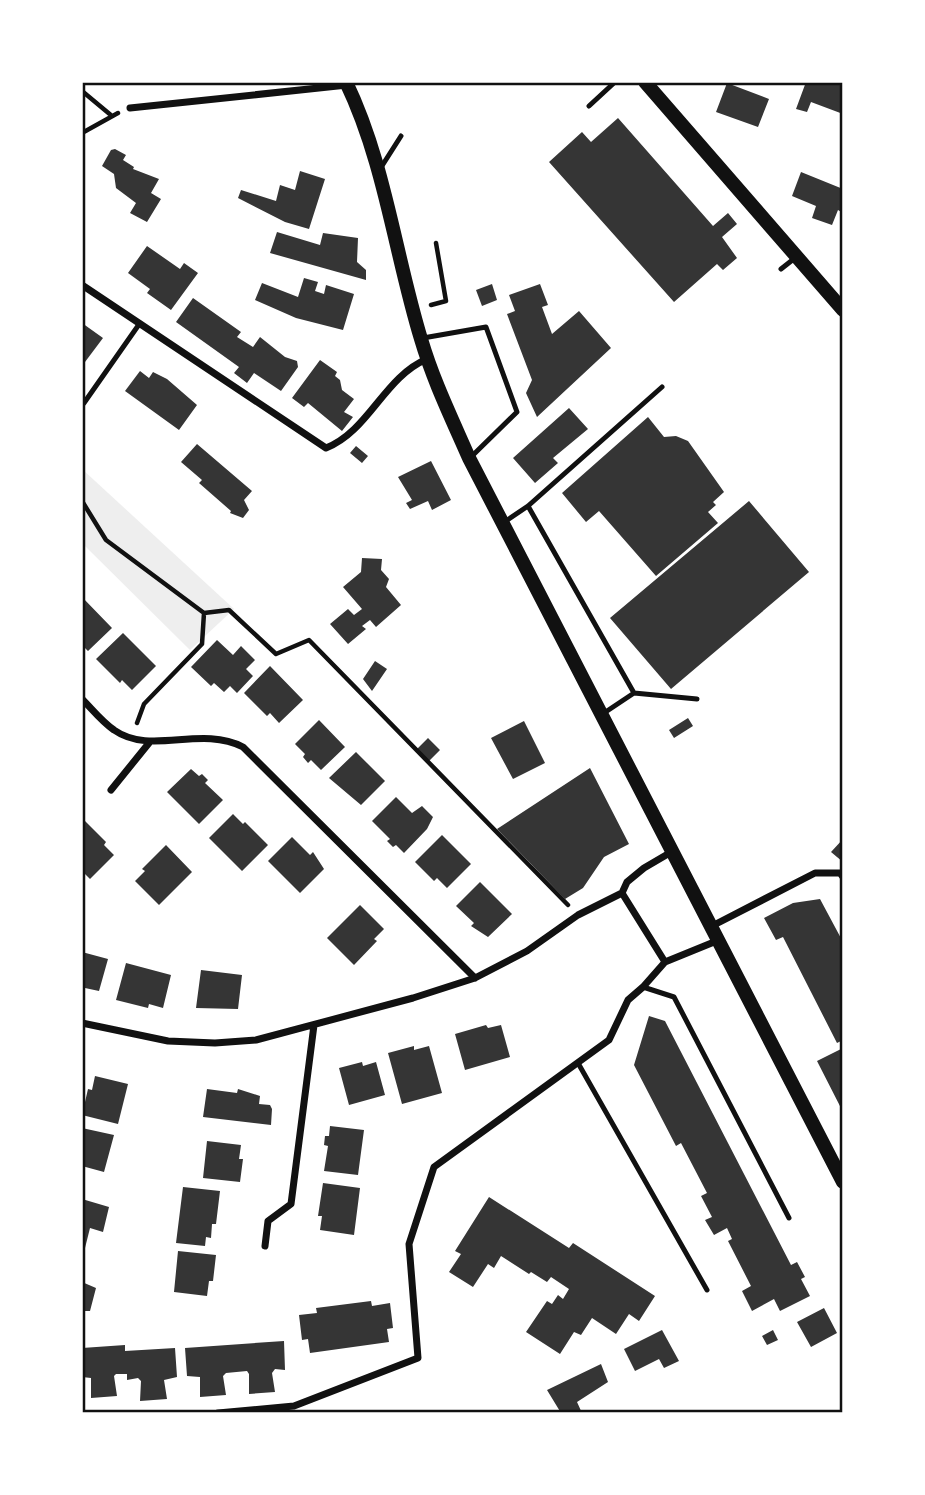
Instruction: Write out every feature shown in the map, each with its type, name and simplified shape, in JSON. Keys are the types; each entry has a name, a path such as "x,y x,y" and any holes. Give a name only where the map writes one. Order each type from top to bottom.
{"main road":[{"path":"645,82 843,310"},
{"path":"346,84 365,128 378,172 420,338 469,458 843,1182"}],"street":[{"path":"130,108 346,84"},
{"path":"82,285 326,448 342,442 408,367 427,359"},
{"path":"82,699 115,731 149,743 195,737 229,740 243,747 474,978"},
{"path":"111,790 149,743"},
{"path":"82,1023 168,1041 215,1043 256,1040 413,999 474,978 527,951 578,915 622,893 627,882 643,868 673,851"},
{"path":"218,1413 295,1406 418,1358 409,1244 433,1167 609,1040 628,1000 665,962 815,873 841,873 843,877"},
{"path":"622,893 665,962"},
{"path":"265,1246 268,1221 291,1204 314,1025"}],"lane":[{"path":"589,106 615,82"},
{"path":"378,172 401,136"},
{"path":"781,269 798,256"},
{"path":"84,403 140,323"},
{"path":"420,338 486,327 517,412 469,458"},
{"path":"503,523 527,506 662,387"},
{"path":"527,506 634,692"},
{"path":"601,714 634,692 697,699"},
{"path":"643,987 674,998 789,1218"},
{"path":"578,1063 707,1290"}],"path":[{"path":"82,91 112,116 82,133"},
{"path":"413,309 446,301 436,243"},
{"path":"82,501 106,540 204,613 229,610 276,654 309,640 578,915"},
{"path":"132,737 144,704 202,644 204,613"}],"shaded area":[{"path":"82,469 234,609 190,650 82,543"}],"building":[{"path":"806,82 843,82 843,114 811,102 807,112 796,109"},
{"path":"727,83 769,99 758,127 716,112"},
{"path":"618,118 713,226 728,213 737,224 722,237 737,258 723,270 717,264 674,302 549,162 582,132 591,142"},
{"path":"115,149 126,155 123,160 134,167 133,169 159,179 151,193 161,199 147,222 130,213 136,203 116,188 114,174 102,166 111,150"},
{"path":"300,171 325,179 309,229 285,222 238,198 241,190 276,201 280,185 295,190"},
{"path":"801,172 843,189 843,213 838,210 832,225 812,218 816,206 792,196"},
{"path":"277,232 320,245 323,233 358,238 357,262 366,270 366,280 270,253"},
{"path":"147,246 180,269 184,263 198,273 171,310 147,293 150,289 128,273"},
{"path":"304,278 318,282 315,291 324,294 326,285 354,294 343,330 296,318 255,300 262,283 298,297"},
{"path":"492,284 497,300 482,306 476,290"},
{"path":"540,284 548,305 542,307 552,334 579,311 611,348 537,417 526,393 532,380 507,314 515,311 509,295"},
{"path":"193,298 241,332 237,337 253,347 260,337 285,357 297,361 298,367 281,391 254,373 247,383 234,373 239,367 176,322"},
{"path":"82,323 103,338 82,366"},
{"path":"320,360 337,372 335,376 340,380 342,390 354,399 344,412 353,417 342,431 308,403 304,407 292,398"},
{"path":"140,371 149,378 153,372 167,379 197,405 179,430 125,391"},
{"path":"569,408 588,429 553,458 558,463 535,483 513,458"},
{"path":"648,417 664,437 676,436 688,441 724,492 713,502 716,505 708,512 718,523 656,576 599,511 586,522 562,493"},
{"path":"197,444 252,491 244,500 249,510 243,518 230,513 231,511 199,483 202,480 181,462"},
{"path":"356,446 368,456 362,463 350,453"},
{"path":"431,461 451,500 432,510 428,501 410,509 406,503 412,500 398,477"},
{"path":"749,501 809,572 671,689 610,618"},
{"path":"362,558 382,559 381,570 389,579 386,587 401,605 376,627 370,620 362,626 366,629 348,644 330,624 348,609 354,615 362,609 343,587 361,572"},
{"path":"82,597 112,628 88,651 82,645"},
{"path":"123,633 156,666 132,690 122,680 120,683 96,659"},
{"path":"217,640 233,655 241,646 255,660 246,669 253,676 237,693 230,686 224,692 214,683 211,686 191,667"},
{"path":"375,661 387,669 372,691 363,679"},
{"path":"270,666 303,700 279,723 270,713 267,716 244,693"},
{"path":"688,718 693,726 674,738 669,730"},
{"path":"319,720 345,747 321,770 311,760 308,763 303,757 305,754 295,744"},
{"path":"524,721 545,763 513,779 491,738"},
{"path":"428,738 440,750 429,761 417,749"},
{"path":"356,752 385,781 361,805 329,778"},
{"path":"590,768 629,844 604,857 583,888 565,899 497,829"},
{"path":"191,769 199,776 202,774 208,780 205,783 223,800 199,824 167,792"},
{"path":"396,797 412,813 422,806 433,817 427,829 404,853 387,841 390,839 372,821"},
{"path":"233,814 268,845 242,871 209,838"},
{"path":"82,818 106,842 104,845 114,855 90,879 82,871"},
{"path":"442,835 471,864 447,888 437,878 434,881 415,862"},
{"path":"292,837 310,855 313,852 324,869 300,893 268,861"},
{"path":"843,839 843,862 831,852"},
{"path":"166,845 192,872 159,905 135,881 145,871 142,869"},
{"path":"480,882 512,914 488,937 471,926 474,923 456,906"},
{"path":"820,899 843,942 843,1040 837,1043 783,937 776,940 764,918 793,903"},
{"path":"360,905 384,929 374,939 377,941 354,965 327,938"},
{"path":"82,952 108,959 99,991 85,988 83,995"},
{"path":"126,963 171,975 163,1008 149,1004 148,1008 116,1000"},
{"path":"201,970 242,975 238,1009 196,1008"},
{"path":"649,1016 665,1021 791,1265 797,1262 805,1277 801,1279 810,1296 780,1311 774,1299 752,1311 742,1291 751,1286 728,1241 732,1239 727,1228 714,1235 705,1220 712,1217 701,1196 707,1193 681,1143 676,1146 634,1065"},
{"path":"486,1025 488,1028 501,1025 510,1057 465,1070 455,1034"},
{"path":"414,1046 414,1050 429,1046 442,1093 402,1104 388,1053"},
{"path":"843,1048 843,1112 817,1061"},
{"path":"362,1062 363,1066 376,1062 385,1095 349,1105 339,1068"},
{"path":"95,1076 128,1084 118,1124 82,1115 88,1089 92,1090"},
{"path":"207,1089 237,1093 238,1089 260,1096 259,1104 270,1105 272,1109 271,1125 203,1117"},
{"path":"330,1126 364,1130 358,1175 324,1171 328,1146 324,1145 325,1136 329,1136"},
{"path":"82,1128 114,1135 104,1172 82,1166"},
{"path":"207,1141 241,1145 239,1159 243,1159 240,1182 203,1178"},
{"path":"323,1183 360,1188 354,1235 320,1230 322,1216 318,1216"},
{"path":"183,1187 220,1191 216,1224 212,1224 211,1238 206,1237 205,1246 176,1243"},
{"path":"489,1197 569,1248 573,1243 655,1296 639,1321 629,1314 616,1334 592,1318 581,1335 574,1332 560,1354 526,1332 547,1301 552,1304 558,1295 563,1299 569,1289 551,1277 547,1282 531,1272 529,1274 501,1256 494,1268 488,1264 473,1287 449,1272 461,1254 455,1251"},
{"path":"82,1199 109,1207 103,1232 90,1228 85,1248 82,1247"},
{"path":"178,1251 216,1255 213,1281 209,1281 207,1296 174,1292"},
{"path":"82,1282 96,1288 90,1311 82,1311"},
{"path":"371,1301 372,1306 390,1303 393,1328 387,1329 389,1342 310,1353 308,1339 302,1340 299,1315 317,1313 316,1308"},
{"path":"824,1308 837,1333 811,1347 797,1322"},
{"path":"662,1330 679,1361 664,1368 659,1359 635,1371 624,1349"},
{"path":"773,1330 778,1340 767,1345 762,1336"},
{"path":"284,1341 285,1370 275,1369 272,1373 275,1392 249,1394 247,1371 226,1373 223,1376 226,1395 200,1397 200,1377 187,1376 185,1348"},
{"path":"125,1345 125,1351 175,1348 177,1377 164,1380 167,1399 140,1401 141,1381 138,1378 127,1380 127,1374 114,1376 117,1396 91,1398 91,1378 82,1377 82,1348"},
{"path":"601,1364 608,1382 577,1402 582,1413 561,1413 547,1390"}]}
